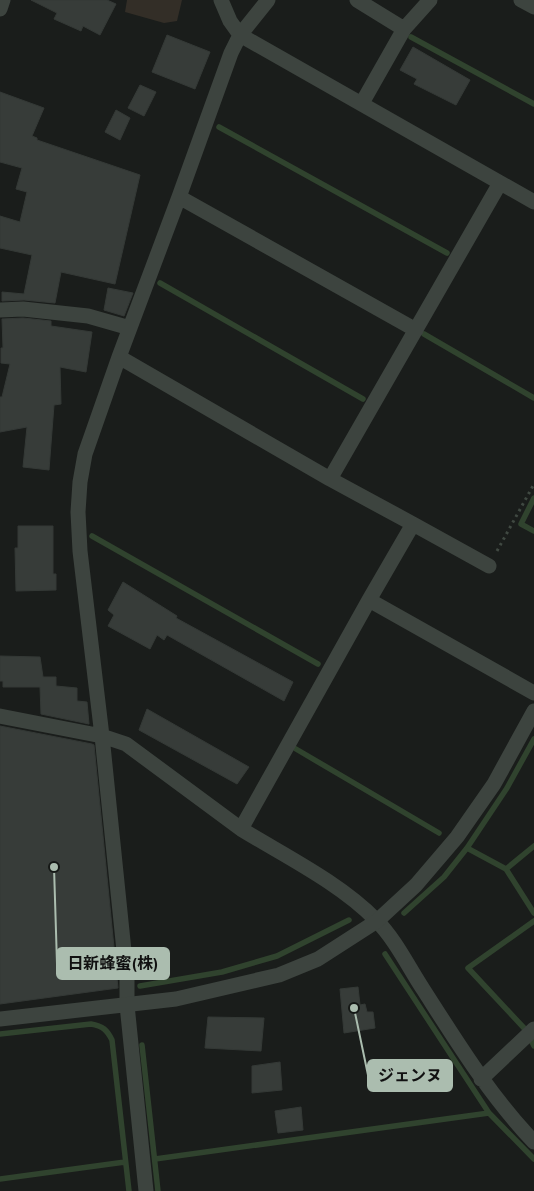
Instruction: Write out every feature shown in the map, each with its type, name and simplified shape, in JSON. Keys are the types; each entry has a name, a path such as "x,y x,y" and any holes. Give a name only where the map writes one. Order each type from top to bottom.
{"street":[{"path":"0,9 3,0"},
{"path":"221,0 230,21 240,35 534,202"},
{"path":"146,1191 102,736 80,551 78,512 80,482 86,454 119,357 180,197 231,53 240,35 268,0"},
{"path":"357,0 404,29"},
{"path":"362,103 404,29 430,0"},
{"path":"521,0 534,7"},
{"path":"330,478 500,182"},
{"path":"180,197 416,330"},
{"path":"0,310 23,309 88,316 130,328"},
{"path":"119,357 330,478 489,566"},
{"path":"241,829 413,524"},
{"path":"369,600 534,693"},
{"path":"0,1019 176,999 279,975 318,959 378,921 416,885 457,837 494,784 534,711"},
{"path":"0,716 102,736 126,744 241,829 351,896 378,921 481,1079 516,1123 534,1142"},
{"path":"481,1079 534,1029"}],"path":[{"path":"489,566 534,484"}],"shaded area":[{"path":"127,0 182,0 177,21 164,23 125,12"}],"building":[{"path":"31,0 107,0 116,4 100,35 83,26 81,31 54,19 57,13"},
{"path":"167,35 210,52 195,89 152,72"},
{"path":"413,47 470,80 456,105 414,84 417,79 400,70"},
{"path":"140,85 156,92 144,116 128,108"},
{"path":"0,92 44,108 32,136 37,138 37,140 140,175 115,284 61,272 55,303 24,300 2,301 2,292 24,294 32,255 0,248 0,216 20,222 27,192 16,189 22,168 0,162"},
{"path":"116,110 130,118 120,140 105,132"},
{"path":"108,288 133,293 124,316 104,310"},
{"path":"23,318 51,321 51,326 92,332 86,372 60,367 61,404 54,405 49,470 23,467 27,427 0,432 0,397 2,397 10,364 1,363 1,348 3,348 2,319"},
{"path":"18,526 53,526 53,574 56,574 56,590 16,591 15,548 18,548"},
{"path":"123,582 177,616 176,618 293,682 284,701 167,635 164,640 157,635 150,649 108,626 114,615 108,610"},
{"path":"0,656 40,657 43,677 56,677 56,686 77,688 77,701 87,702 89,724 41,714 40,687 3,687 3,681 0,681"},
{"path":"147,709 249,767 237,784 139,730"},
{"path":"0,726 94,745 118,988 0,1004"},
{"path":"358,987 360,1005 365,1004 367,1012 373,1012 375,1028 344,1033 340,989"},
{"path":"208,1017 264,1018 261,1051 205,1048"},
{"path":"280,1062 282,1090 252,1093 252,1066"},
{"path":"301,1107 303,1130 278,1133 275,1111"}],"waterway":[{"path":"411,37 534,104"},
{"path":"219,127 447,253"},
{"path":"160,283 363,399"},
{"path":"424,334 534,398"},
{"path":"534,498 521,524 534,531"},
{"path":"92,536 318,664"},
{"path":"467,848 507,788 534,739"},
{"path":"296,749 439,833"},
{"path":"534,846 506,869 534,913"},
{"path":"404,913 444,877 467,848 506,869"},
{"path":"140,986 222,972 277,956 349,920"},
{"path":"524,1028 468,968 534,921"},
{"path":"385,954 489,1113 534,1159"},
{"path":"0,1034 91,1024 102,1027 106,1031 112,1040 129,1191"},
{"path":"531,1040 534,1046"},
{"path":"142,1045 158,1191"},
{"path":"155,1159 489,1113"},
{"path":"0,1179 125,1162"}],"place":[{"name":"日新蜂蜜(株)","path":"54,867"},
{"name":"ジェンヌ","path":"354,1008"}]}
